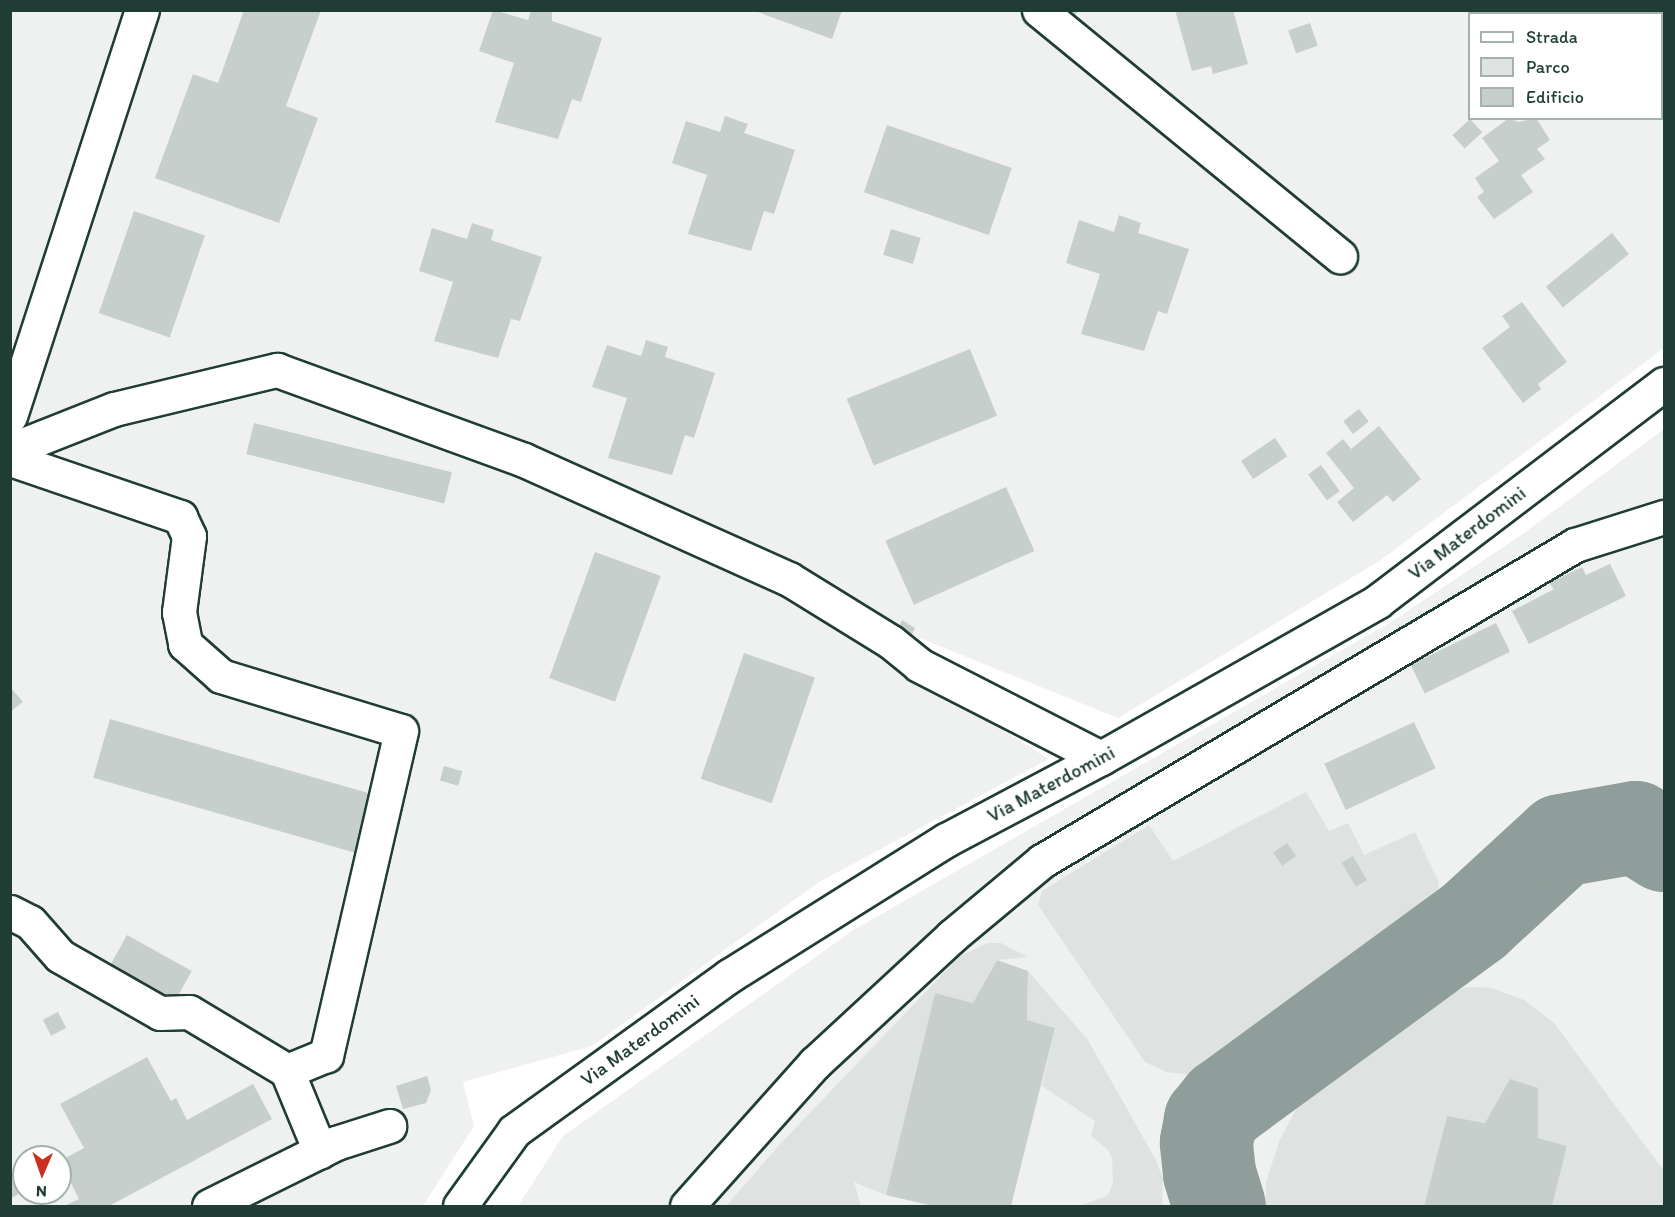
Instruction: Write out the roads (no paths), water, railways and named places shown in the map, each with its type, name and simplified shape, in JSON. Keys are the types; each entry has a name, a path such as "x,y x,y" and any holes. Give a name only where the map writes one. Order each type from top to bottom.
{"street":[{"path":"10,416 142,10"},
{"path":"1040,10 1340,256"},
{"path":"10,450 114,410 277,370 524,460 789,579 891,642 1104,757"},
{"name":"Via Materdomini","path":"460,1206 514,1131 729,976 946,840 1104,757 1378,601 1665,384"},
{"path":"10,459 180,517 189,536 178,612 185,644 221,676 401,731 326,1055 287,1071"},
{"path":"687,1206 815,1063 952,936 1042,861 1575,545 1665,517"},
{"path":"10,912 30,922 60,956 160,1013 189,1012 287,1071 320,1151"},
{"path":"209,1206 320,1151 389,1126"}]}
